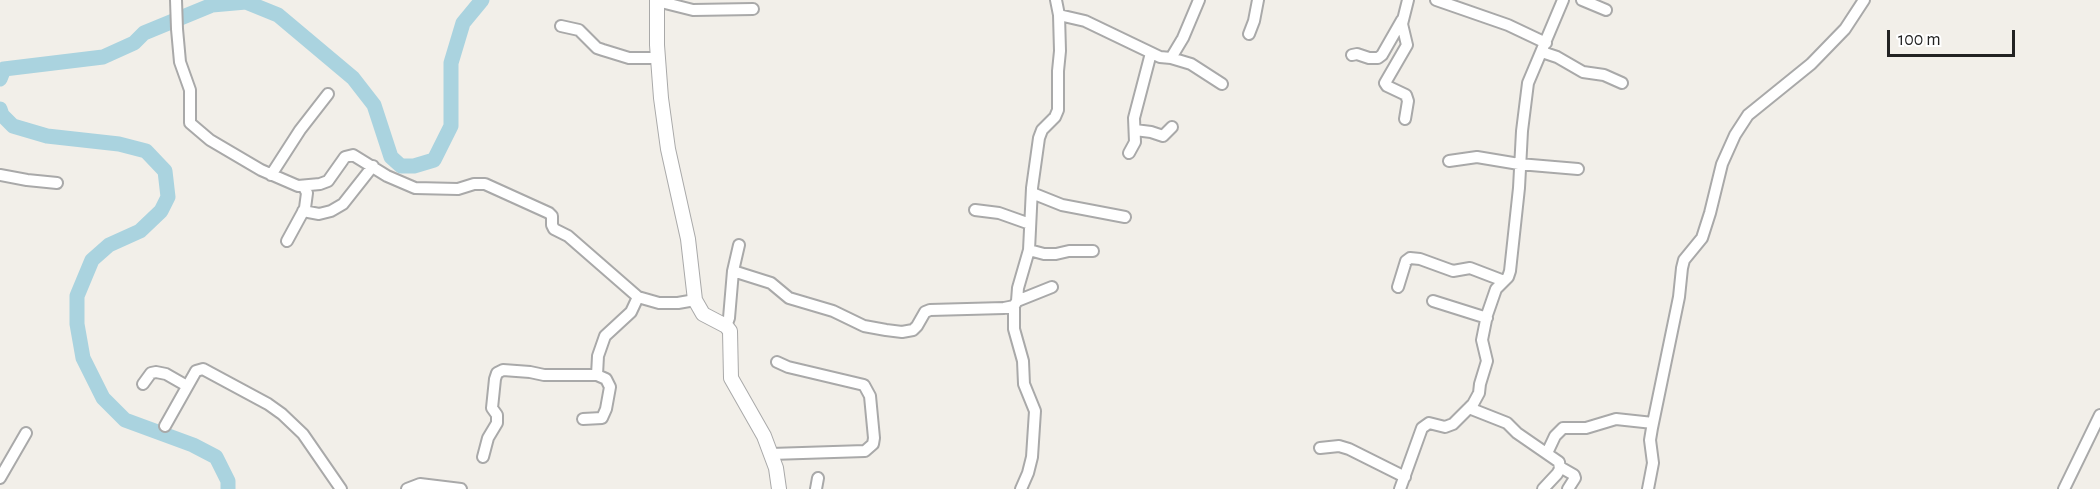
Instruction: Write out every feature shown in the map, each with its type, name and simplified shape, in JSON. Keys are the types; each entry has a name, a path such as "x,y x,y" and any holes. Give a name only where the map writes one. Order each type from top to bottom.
{"street":[{"path":"176,0 180,63 190,90 190,123 210,140 271,175 304,187 328,181 341,160 348,155 358,156 387,176 415,188 458,189 474,184 484,184 549,213 552,216 553,227 570,238 638,297 659,303 695,300"},
{"path":"726,326 703,314 695,300 685,221 667,139 661,98 657,0 693,10 753,9"},
{"path":"1021,489 1032,457 1035,411 1024,384 1023,361 1014,329 1018,288 1029,250 1032,193 1039,138 1042,130 1055,117 1058,110 1060,51 1059,15 1056,0"},
{"path":"1171,58 1183,38 1199,0"},
{"path":"1249,34 1258,0"},
{"path":"1352,55 1378,58 1382,55 1403,19 1408,0"},
{"path":"1436,0 1508,25 1583,72 1604,75 1622,83"},
{"path":"1400,489 1422,428 1429,423 1448,427 1469,408 1479,393 1487,361 1482,340 1487,318 1496,290 1510,271 1528,83 1563,0"},
{"path":"1581,0 1606,10"},
{"path":"1648,489 1653,463 1650,440 1679,297 1682,268 1684,260 1702,238 1722,164 1735,135 1748,115 1811,64 1845,29 1864,0"},
{"path":"1059,15 1100,27 1152,53 1191,64 1222,84"},
{"path":"1403,19 1407,45 1385,82 1387,86 1407,97 1405,119"},
{"path":"561,26 579,30 597,48 603,50 629,58 658,58"},
{"path":"1129,153 1135,142 1134,118 1152,53"},
{"path":"271,175 300,130 328,94"},
{"path":"1135,130 1162,136 1172,127"},
{"path":"1449,161 1477,157 1519,164 1578,169"},
{"path":"303,211 319,214 331,211 343,204 373,166"},
{"path":"0,174 57,183"},
{"path":"287,241 303,211 307,193 304,187"},
{"path":"1032,193 1062,205 1125,217"},
{"path":"975,210 999,213 1030,224"},
{"path":"739,245 733,271 726,326 731,336 731,378 759,425 778,475 779,489"},
{"path":"1029,250 1044,254 1093,251"},
{"path":"1398,287 1406,261 1410,258 1457,271 1470,268 1504,281"},
{"path":"733,271 743,272 749,277 771,283 789,298 833,311 864,326 902,332 913,330 925,312 930,310 1004,308 1052,287"},
{"path":"597,375 598,356 605,336 632,312 638,297"},
{"path":"1433,301 1487,318"},
{"path":"771,454 865,451 873,444 870,396 864,385 788,367 777,362"},
{"path":"165,426 196,371 203,369 282,414 303,434 342,489"},
{"path":"483,458 488,438 497,423 492,408 495,379 497,373 503,370 540,375 597,375 606,379 610,387 602,418 583,419"},
{"path":"143,384 151,373 156,372 166,374 187,386"},
{"path":"1469,408 1507,423 1517,433 1559,462 1560,467 1557,474 1543,489"},
{"path":"2064,489 2100,414"},
{"path":"1547,453 1555,436 1563,428 1586,428 1616,419 1653,423"},
{"path":"0,478 27,433"},
{"path":"1320,448 1339,446 1349,449 1405,477"},
{"path":"1560,467 1574,475 1575,478 1568,489"},
{"path":"407,489 420,484 461,489"}],"waterway":[{"path":"0,79 4,69 103,57 134,43 144,33 212,5 246,2 278,15 353,78 374,105 391,157 401,166 414,166 434,160 451,126 451,63 463,23 482,0"},
{"path":"0,109 2,115 13,126 47,136 119,144 146,151 165,171 168,197 161,211 140,231 109,245 92,260 77,296 77,324 83,358 103,398 125,420 193,445 216,457 228,481 228,489"}]}
